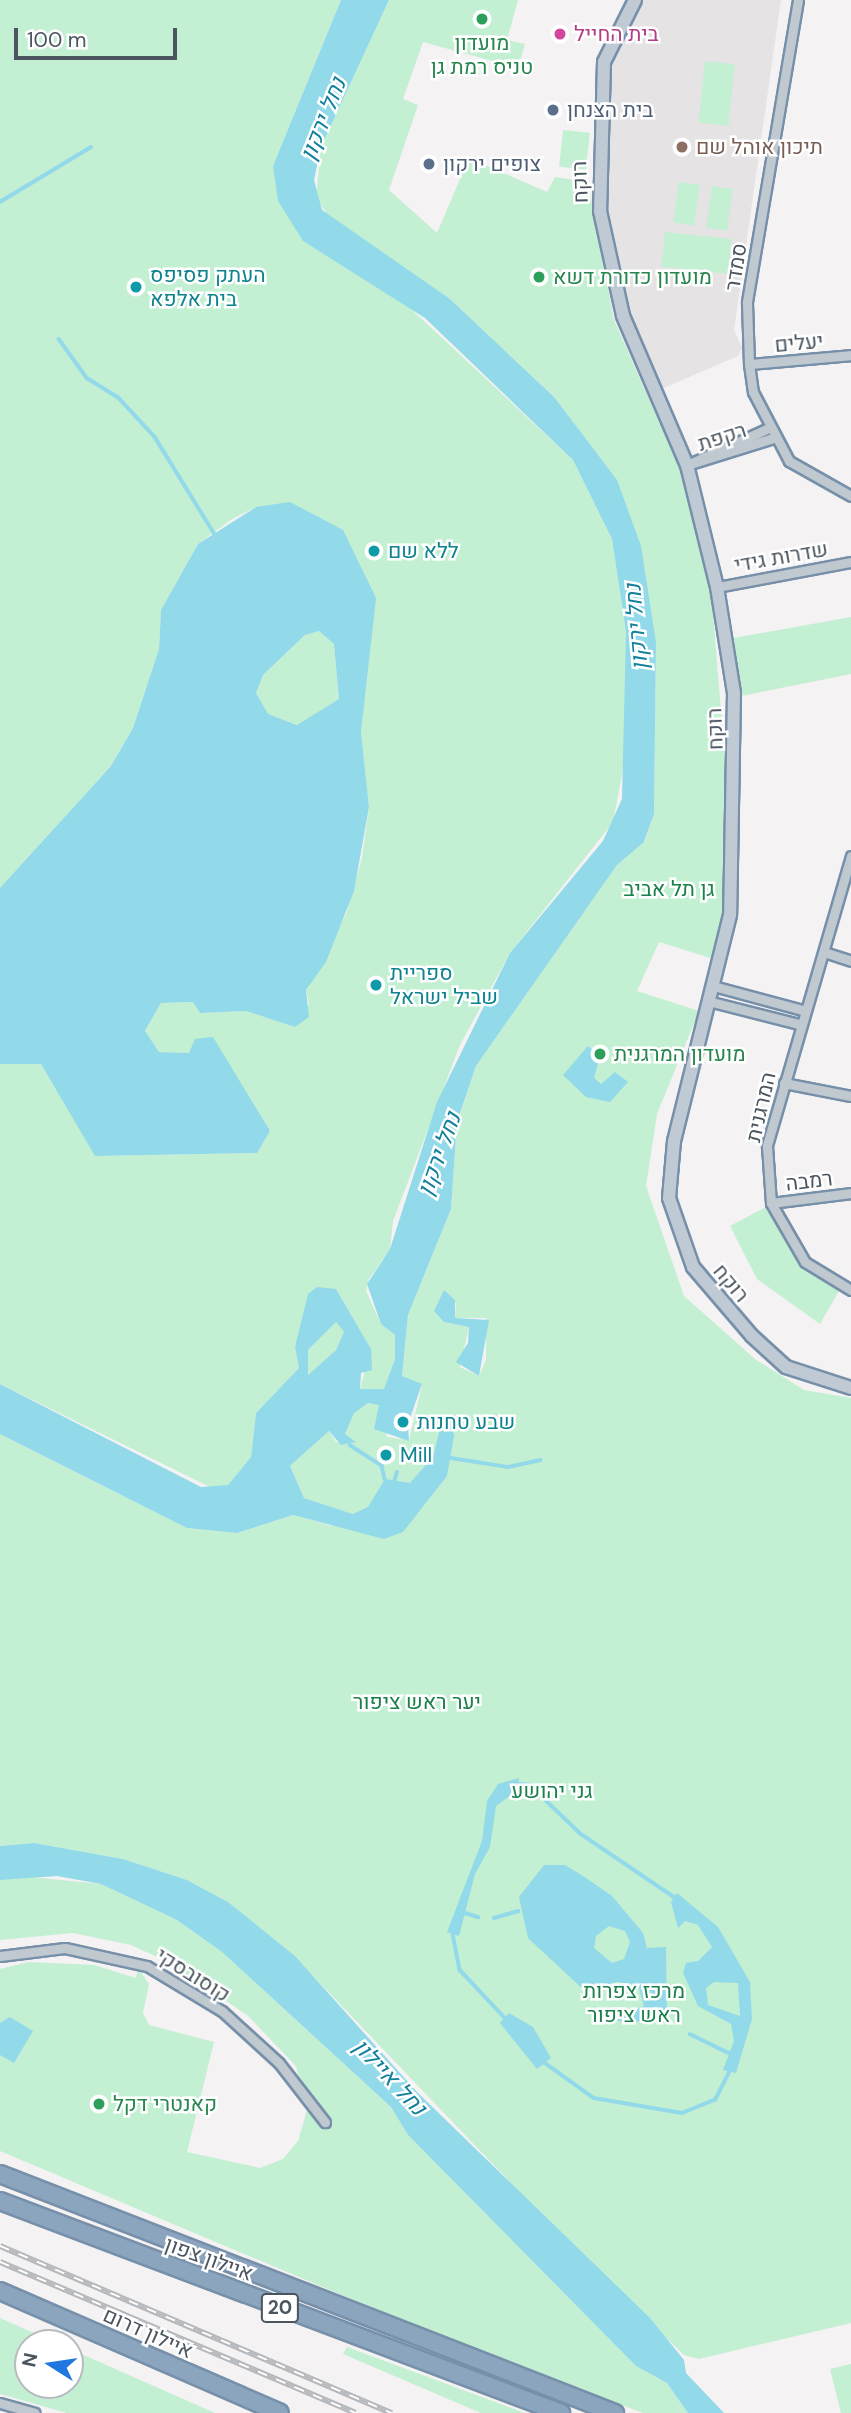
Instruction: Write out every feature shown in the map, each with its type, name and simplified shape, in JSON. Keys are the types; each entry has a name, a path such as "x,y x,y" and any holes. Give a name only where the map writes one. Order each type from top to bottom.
{"highway":[{"path":"0,2174 232,2268 615,2413"},
{"name":"איילון צפון","path":"0,2201 563,2413"},
{"path":"232,2268 563,2413"},
{"name":"איילון דרום","path":"0,2291 280,2413"}],"street":[{"name":"רוקח","path":"635,0 604,62 600,211 623,316 687,465 718,587 732,670 736,761 730,915 717,987 674,1141 669,1198 677,1229 717,1299 773,1356 811,1378 851,1388"},
{"name":"סמדר","path":"798,0 747,303 749,364 773,438 807,477 851,496"},
{"name":"יעלים","path":"749,364 851,355"},
{"name":"רקפת","path":"687,465 769,429"},
{"name":"רקפת","path":"687,465 773,438"},
{"name":"שדרות גידי","path":"718,587 851,562"},
{"name":"המרגנית","path":"851,856 824,952 802,1010 767,1146 771,1203 806,1262 851,1290"},
{"path":"824,952 851,961"},
{"path":"717,987 802,1010"},
{"path":"712,1002 799,1024"},
{"path":"784,1083 851,1096"},
{"name":"רמבה","path":"771,1203 851,1194"},
{"name":"קוסובסקי","path":"0,1956 65,1948 147,1966 222,2011 279,2063 325,2122"},
{"path":"0,2403 34,2413"}],"shaded area":[{"name":"תיכון אוהל שם","path":"640,0 781,0 734,330 742,348 738,356 661,389 628,314 603,196 609,62"}],"green space":[{"path":"0,0 341,0 273,166 396,295 573,460 612,539 626,632 625,758 613,822 510,953 460,1045 393,1221 390,1249 369,1279 366,1291 381,1324 395,1335 395,1359 384,1390 360,1389 371,1349 336,1289 295,1346 299,1368 256,1413 251,1457 228,1485 214,1489 0,1384 0,1064 41,1064 96,1156 257,1153 270,1131 189,1053 159,1052 145,1032 161,1003 193,1002 201,1013 246,1011 295,1027 309,1004 306,991 346,914 362,858 369,807 361,732 369,641 256,507 232,519 198,544 161,610 159,649 133,728 111,766 0,888"},
{"name":"גני יהושע","path":"389,0 518,0 507,40 525,44 518,68 423,42 403,99 418,105 389,190 437,233 469,158 547,192 555,177 588,182 614,320 686,483 711,588 725,762 728,860 717,960 659,942 637,991 699,1011 657,1114 646,1186 684,1296 755,1359 804,1390 851,1398 851,2323 699,2359 684,2355 574,2249 295,1957 228,1902 187,1880 123,1859 34,1843 0,1846 0,1434 187,1528 237,1533 293,1515 332,1526 353,1514 304,1498 290,1466 329,1431 336,1442 356,1442 345,1434 354,1412 368,1403 379,1405 387,1437 409,1440 422,1385 402,1377 408,1315 451,1209 457,1123 476,1066 617,865 645,841 654,814 656,643 554,397 450,299 331,221 316,197 321,147","holes":["444,1290 456,1304 455,1318 486,1318 486,1360 479,1376 460,1367 469,1327 444,1322"]},
{"path":"705,61 735,64 728,126 699,123"},
{"path":"563,130 590,133 586,170 559,167"},
{"path":"679,182 700,185 694,226 673,223"},
{"path":"712,186 733,189 727,231 706,228"},
{"path":"665,232 732,239 728,274 661,267"},
{"path":"851,617 851,674 741,696 734,638"},
{"path":"319,631 334,644 339,699 298,725 267,714 256,693 263,675 305,635"},
{"path":"766,1207 800,1267 840,1289 820,1324 757,1279 730,1226"},
{"path":"336,1322 344,1332 336,1350 308,1375 308,1350"},
{"path":"21,1876 101,1884 177,1920 222,1952 391,2107 408,2135 636,2366 667,2383 688,2413 643,2413 446,2339 0,2151 0,1969 29,1962 94,1965 136,1978 138,1968 149,1984 143,2013 149,2025 214,2042 187,2152 260,2168 283,2159 298,2141 307,2110 296,2066 247,2015 168,1962 131,1945 73,1933 0,1940 0,1880"},
{"path":"0,2318 25,2329 14,2329 14,2398 0,2394"},
{"path":"347,2347 525,2413 481,2413 343,2354"},
{"path":"84,2355 215,2413 67,2413 18,2399 84,2399"},
{"path":"851,2364 851,2413 841,2413 830,2369"}],"water":[{"name":"נחל ירקון","path":"341,0 389,0 321,147 314,180 322,210 450,299 554,397 617,480 641,546 656,643 654,814 644,842 617,865 476,1066 457,1122 451,1209 408,1315 402,1376 422,1384 408,1424 409,1441 374,1429 379,1405 368,1403 354,1413 345,1434 356,1442 341,1445 329,1431 290,1466 304,1498 353,1514 368,1507 385,1479 410,1483 433,1457 442,1421 449,1418 454,1436 447,1476 403,1532 384,1539 293,1515 237,1533 187,1528 0,1434 0,1384 201,1487 228,1485 251,1457 256,1413 299,1368 295,1347 308,1294 317,1287 336,1289 371,1349 372,1370 361,1373 360,1389 384,1389 395,1359 395,1335 381,1324 367,1284 390,1249 437,1102 510,953 603,841 622,799 626,632 612,539 573,460 425,318 303,241 278,201 273,166","holes":["336,1322 344,1332 336,1350 308,1375 308,1350"]},
{"path":"290,502 343,530 376,598 361,732 369,807 354,891 326,962 306,990 309,1017 295,1027 246,1011 200,1013 193,1002 161,1003 145,1031 159,1052 189,1053 195,1039 213,1037 270,1131 257,1153 95,1156 41,1064 0,1064 0,888 111,766 133,728 159,649 161,610 198,544 256,507","holes":["319,631 334,644 339,699 297,725 268,714 256,693 263,675 305,635"]},
{"path":"588,1046 600,1056 594,1078 601,1084 615,1072 628,1082 610,1102 586,1097 563,1075"},
{"path":"444,1290 455,1300 455,1318 489,1320 479,1376 456,1362 468,1343 469,1327 444,1322 434,1311"},
{"path":"519,1778 518,1790 496,1806 490,1847 475,1874 459,1936 447,1932 482,1841 487,1801 498,1784"},
{"name":"נחל איילון","path":"34,1843 123,1859 187,1880 228,1902 295,1956 417,2092 650,2318 684,2360 686,2373 724,2413 688,2413 667,2383 636,2366 408,2135 391,2107 222,1952 177,1920 101,1884 57,1876 0,1880 0,1846"},
{"path":"544,1865 565,1865 612,1896 643,1933 647,1948 666,1947 667,2022 618,2021 616,2014 644,2006 638,1985 617,1982 586,1992 528,1938 519,1897","holes":["609,1926 625,1931 630,1942 624,1959 612,1963 594,1948 596,1936"]},
{"path":"677,1893 718,1927 750,1982 752,2019 736,2073 723,2070 734,2041 731,2024 698,2006 683,1973 686,1963 698,1961 712,1947 698,1925 685,1921 678,1928 671,1902","holes":["714,1982 738,1983 740,2016 708,2005 706,1988"]},
{"path":"509,2013 533,2027 551,2058 537,2069 500,2023"},
{"path":"10,2017 33,2031 14,2063 0,2055 0,2023"}],"waterway":[{"path":"0,202 91,147"},
{"path":"59,339 87,378 118,397 155,437 214,533"},
{"path":"439,1418 442,1421"},
{"path":"350,1445 382,1466 385,1479"},
{"path":"451,1458 508,1467 540,1460"},
{"path":"394,1482 397,1472"},
{"path":"519,1784 530,1785 581,1834 674,1897"},
{"path":"494,1918 518,1911"},
{"path":"465,1913 478,1917"},
{"path":"453,1934 460,1970 505,2018"},
{"path":"690,2034 731,2054"},
{"path":"545,2063 594,2098 682,2113 715,2100 729,2072"}],"railway":[{"path":"0,2246 392,2413"},
{"path":"0,2262 355,2413"}],"place":[{"name":"מועדון טניס רמת גן","path":"482,19"},
{"name":"בית החייל","path":"560,34"},
{"name":"בית הצנחן","path":"553,110"},
{"name":"תיכון אוהל שם","path":"682,147"},
{"name":"צופים ירקון","path":"429,164"},
{"name":"מועדון כדורת דשא","path":"539,277"},
{"name":"העתק פסיפס בית אלפא","path":"136,287"},
{"name":"ללא שם","path":"374,551"},
{"name":"ספריית שביל ישראל","path":"376,985"},
{"name":"מועדון המרגנית","path":"600,1054"},
{"name":"שבע טחנות","path":"403,1422"},
{"name":"Mill","path":"386,1455"},
{"name":"קאנטרי דקל","path":"99,2104"}],"park label":[{"name":"גן תל אביב","path":"669,889"},
{"name":"יער ראש ציפור","path":"417,1702"},
{"name":"מרכז צפרות ראש ציפור","path":"634,2003"}]}
